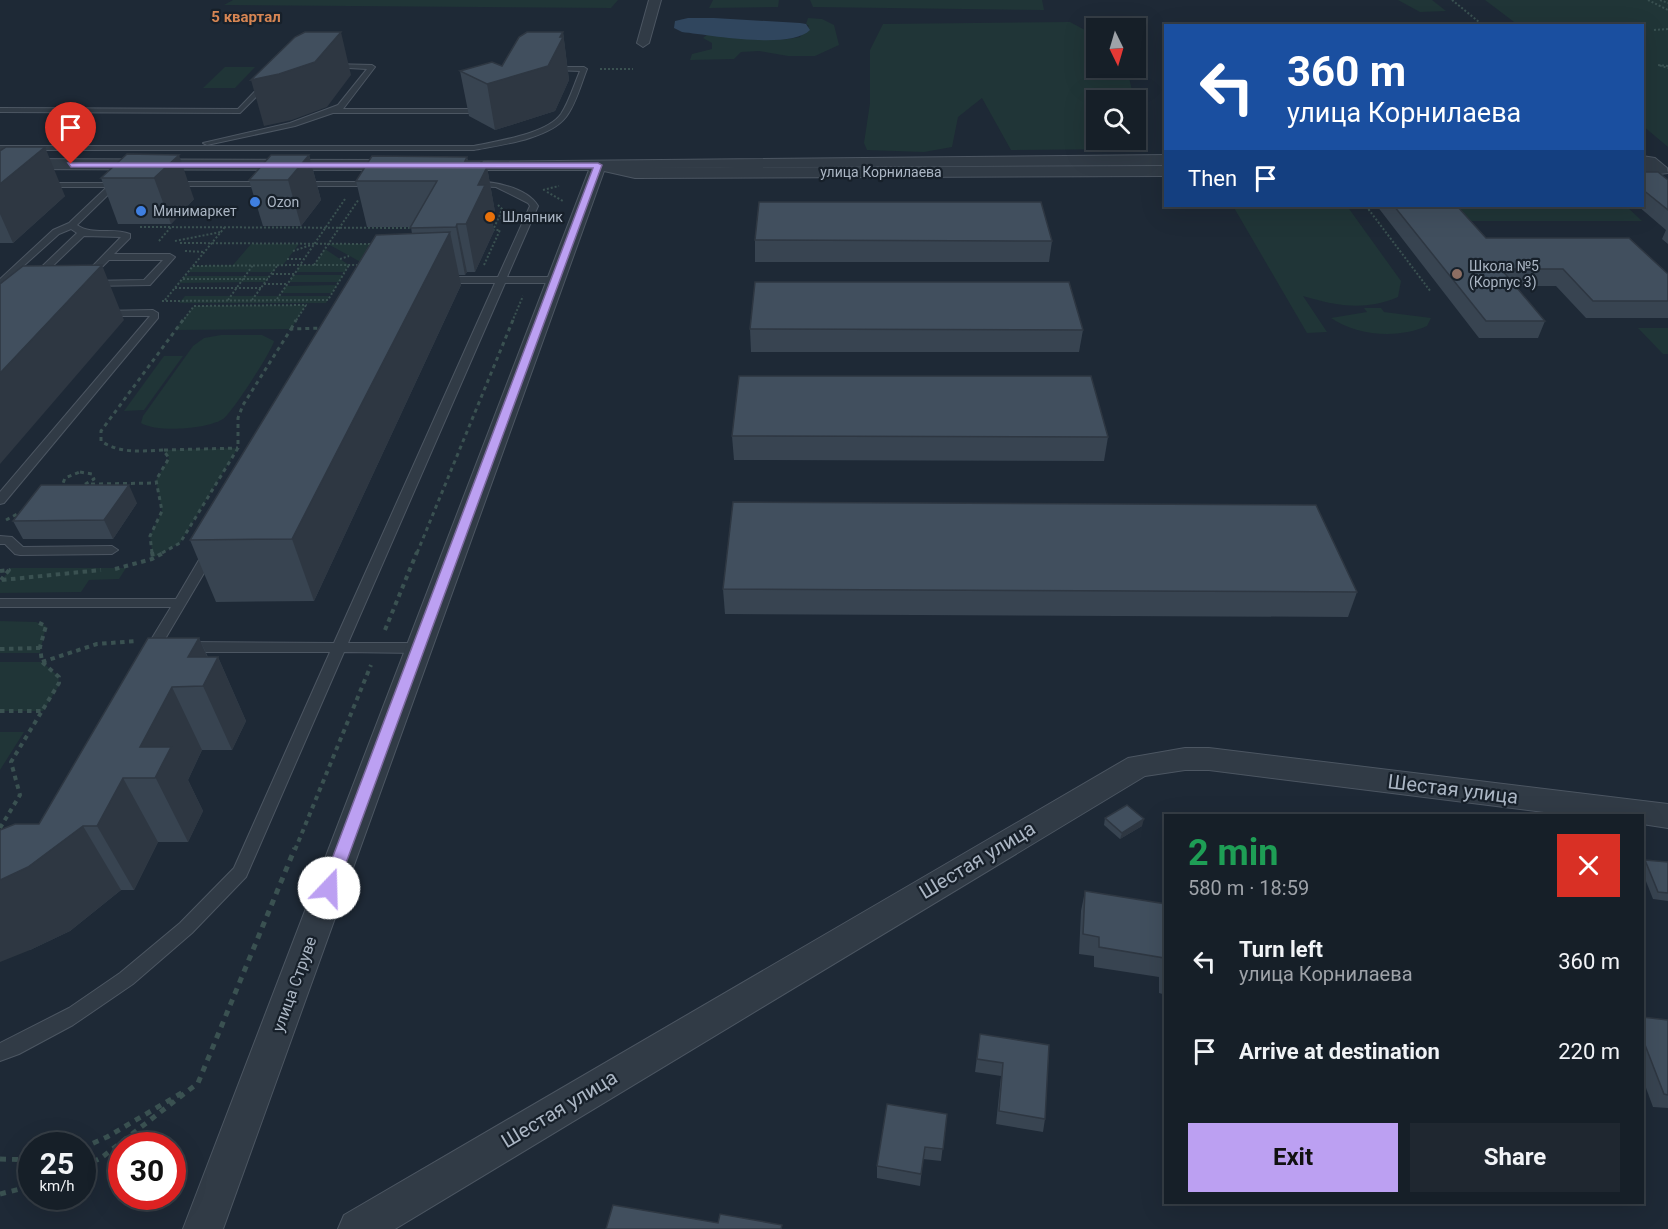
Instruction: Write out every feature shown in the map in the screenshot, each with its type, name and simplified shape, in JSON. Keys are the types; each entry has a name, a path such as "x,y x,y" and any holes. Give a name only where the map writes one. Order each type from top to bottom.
{"street":[{"path":"643,43 656,0"},
{"name":"улица Корнилаева","path":"434,165 1164,160"},
{"path":"1644,161 1650,161 1662,171 1644,171"},
{"path":"0,164 411,165"},
{"name":"улица Корнилаева","path":"598,165 635,172 1164,171"},
{"name":"улица Струве","path":"203,1229 598,165"},
{"name":"Шестая улица","path":"357,1229 1138,766 1185,759 1209,759 1668,816"}],"lane":[{"path":"184,148 331,111 341,106 372,67 328,66"},
{"path":"0,148 474,148 501,144 544,131 557,123 565,114 584,69 537,68"},
{"path":"0,110 240,111 276,73"},
{"path":"331,111 478,111 488,94"},
{"path":"142,165 159,148"},
{"path":"162,183 388,184"},
{"path":"34,185 129,184"},
{"path":"0,1052 12,1048 84,1008 150,960 204,912 240,872 534,203 498,186 463,184"},
{"path":"0,284 56,232 72,225 114,185"},
{"path":"72,225 82,233 126,234 127,236 78,285 147,284 170,257 107,257"},
{"path":"26,286 82,233"},
{"path":"434,280 555,280"},
{"path":"0,500 155,316 153,313 91,313"},
{"path":"0,540 8,540 20,551 112,550"},
{"path":"141,667 163,646 180,603 217,542"},
{"path":"0,603 180,603"},
{"path":"163,646 418,648"}],"path":[{"path":"1452,0 1482,24"},
{"path":"1648,0 1668,10"},
{"path":"1660,0 1668,3"},
{"path":"1654,30 1668,29"},
{"path":"584,69 633,69"},
{"path":"277,300 345,199"},
{"path":"314,265 358,199 367,199"},
{"path":"1367,207 1431,292"},
{"path":"478,280 500,230 493,230 499,217"},
{"path":"407,236 415,222"},
{"path":"134,227 423,228"},
{"path":"226,227 164,300 328,300 349,265"},
{"path":"221,232 174,242 380,244"},
{"path":"121,243 163,243"},
{"path":"293,251 315,244"},
{"path":"340,259 349,256"},
{"path":"288,259 304,259"},
{"path":"194,266 366,265"},
{"path":"228,300 253,266"},
{"path":"252,300 278,266"},
{"path":"272,274 294,274"},
{"path":"182,279 268,279"},
{"path":"264,284 287,284"},
{"path":"175,288 261,288"},
{"path":"1,580 126,568 153,558 180,543 238,448 240,412 306,305 194,306 100,436 106,445 120,450 238,448"},
{"path":"291,329 334,328"},
{"path":"153,558 150,536 162,511 156,483 168,462 163,450"},
{"path":"66,489 62,486 62,481 75,474 92,474 93,479 88,484"},
{"path":"57,494 66,489 88,484 156,483"},
{"path":"0,523 28,508"},
{"path":"0,571 9,570 1,580"},
{"path":"0,828 20,795 11,762 60,681 59,677 42,662 40,648 46,626 29,621"},
{"path":"42,662 104,642 163,646"},
{"path":"0,649 40,648"},
{"path":"0,711 43,711"},
{"path":"96,1142 198,1083 96,1161"},
{"path":"0,1159 18,1160"},
{"path":"0,1194 18,1190"}],"green space":[{"path":"233,0 618,0 611,8 224,5"},
{"path":"713,0 779,0 778,7 709,8"},
{"path":"810,0 1042,0 1044,10 813,7"},
{"path":"1398,0 1432,0 1446,11 1420,12"},
{"path":"1485,0 1668,0 1668,147 1644,127 1644,24 1517,24"},
{"path":"808,18 822,19 834,25 839,45 815,56 788,56 759,51 741,52 734,59 690,60 692,54 712,49 712,43 703,38 708,34 766,40 789,39 800,37 809,26 806,24"},
{"path":"1070,22 1086,31 1086,78 1129,78 1132,90 1086,90 1086,149 1011,150 982,98 958,117 952,147 924,152 867,150 864,143 870,103 870,50 883,24"},
{"path":"225,67 255,67 235,88 203,88"},
{"path":"1234,207 1348,207 1401,281 1398,297 1374,304 1350,306 1303,296 1327,332 1307,333"},
{"path":"1440,207 1627,207 1642,221 1452,221"},
{"path":"251,244 299,244 283,265 278,266 273,272 188,272 193,266 233,265"},
{"path":"328,244 401,244 366,265"},
{"path":"325,249 349,265 345,272 296,272 300,265 314,265"},
{"path":"293,275 343,275 339,282 289,282"},
{"path":"185,276 270,276 265,282 179,283"},
{"path":"337,285 332,293 281,293 286,286"},
{"path":"185,296 330,296 326,303 179,303"},
{"path":"306,305 291,329 175,330 194,306"},
{"path":"1364,308 1381,308 1384,312 1431,318 1427,326 1415,330 1378,334 1353,329 1331,318 1367,312"},
{"path":"1638,328 1668,328 1668,354 1663,354"},
{"path":"221,335 262,335 274,341 259,369 227,415 216,422 194,427 170,429 141,423 143,416 193,346 204,338"},
{"path":"164,356 183,356 144,410 124,411"},
{"path":"238,448 180,543 153,558 150,536 162,511 156,480 169,458 163,450"},
{"path":"11,568 126,568 119,579 89,580 81,592 0,593 0,582"},
{"path":"0,621 36,622 46,626 40,653 0,653"},
{"path":"0,662 42,662 59,677 58,687 43,711 0,711"},
{"path":"0,732 24,732 0,770"}],"water":[{"path":"688,18 800,23 806,24 810,30 800,36 786,39 749,40 682,32 674,28 675,21"}],"building":[{"path":"305,32 341,32 315,62 279,74 251,80 295,37"},
{"path":"527,32 563,32 560,37 563,37 548,66 487,84 460,71 492,62 502,66 519,37"},
{"path":"6,147 45,147 0,184 0,151"},
{"path":"127,154 179,155 154,178 101,178"},
{"path":"271,155 309,155 288,180 249,180"},
{"path":"372,156 467,157 465,161 482,161 478,167 487,167 478,185 485,185 466,224 457,224 456,227 410,228 437,181 356,181"},
{"path":"1644,172 1658,172 1668,180 1668,210 1644,191"},
{"path":"759,202 1041,202 1052,241 755,240"},
{"path":"1395,207 1458,207 1486,238 1629,238 1668,274 1668,301 1593,301 1563,269 1501,269 1545,321 1486,321"},
{"path":"450,232 292,539 190,540 376,235"},
{"path":"102,265 0,373 0,284 23,266"},
{"path":"755,282 1069,282 1083,330 750,329"},
{"path":"739,376 1091,376 1108,437 732,436"},
{"path":"41,485 129,485 104,520 13,521"},
{"path":"733,502 1316,505 1357,592 723,589"},
{"path":"148,638 199,638 188,657 218,657 203,686 172,687 140,747 171,747 155,778 123,778 97,826 83,826 28,867 0,880 0,830 15,824 39,824"},
{"path":"1127,805 1144,819 1122,833 1105,818"},
{"path":"1645,860 1668,862 1668,893 1658,892"},
{"path":"1085,891 1164,904 1164,958 1099,947 1099,937 1083,934"},
{"path":"1644,1017 1668,1020 1668,1095 1664,1094 1644,1042"},
{"path":"980,1034 1049,1045 1045,1119 999,1111 1003,1063 977,1059"},
{"path":"887,1104 947,1114 943,1149 925,1147 921,1174 877,1166"},
{"path":"613,1205 718,1223 720,1214 782,1225 781,1229 606,1229"}],"place":[{"name":"Ozon","path":"255,202"},
{"name":"Минимаркет","path":"141,211"},
{"name":"Шляпник","path":"490,217"},
{"name":"Школа №5 (Корпус 3)","path":"1457,274"}],"district":[{"name":"5 квартал","path":"246,17"}],"route":[{"path":"71,164 598,165 329,888"}]}
